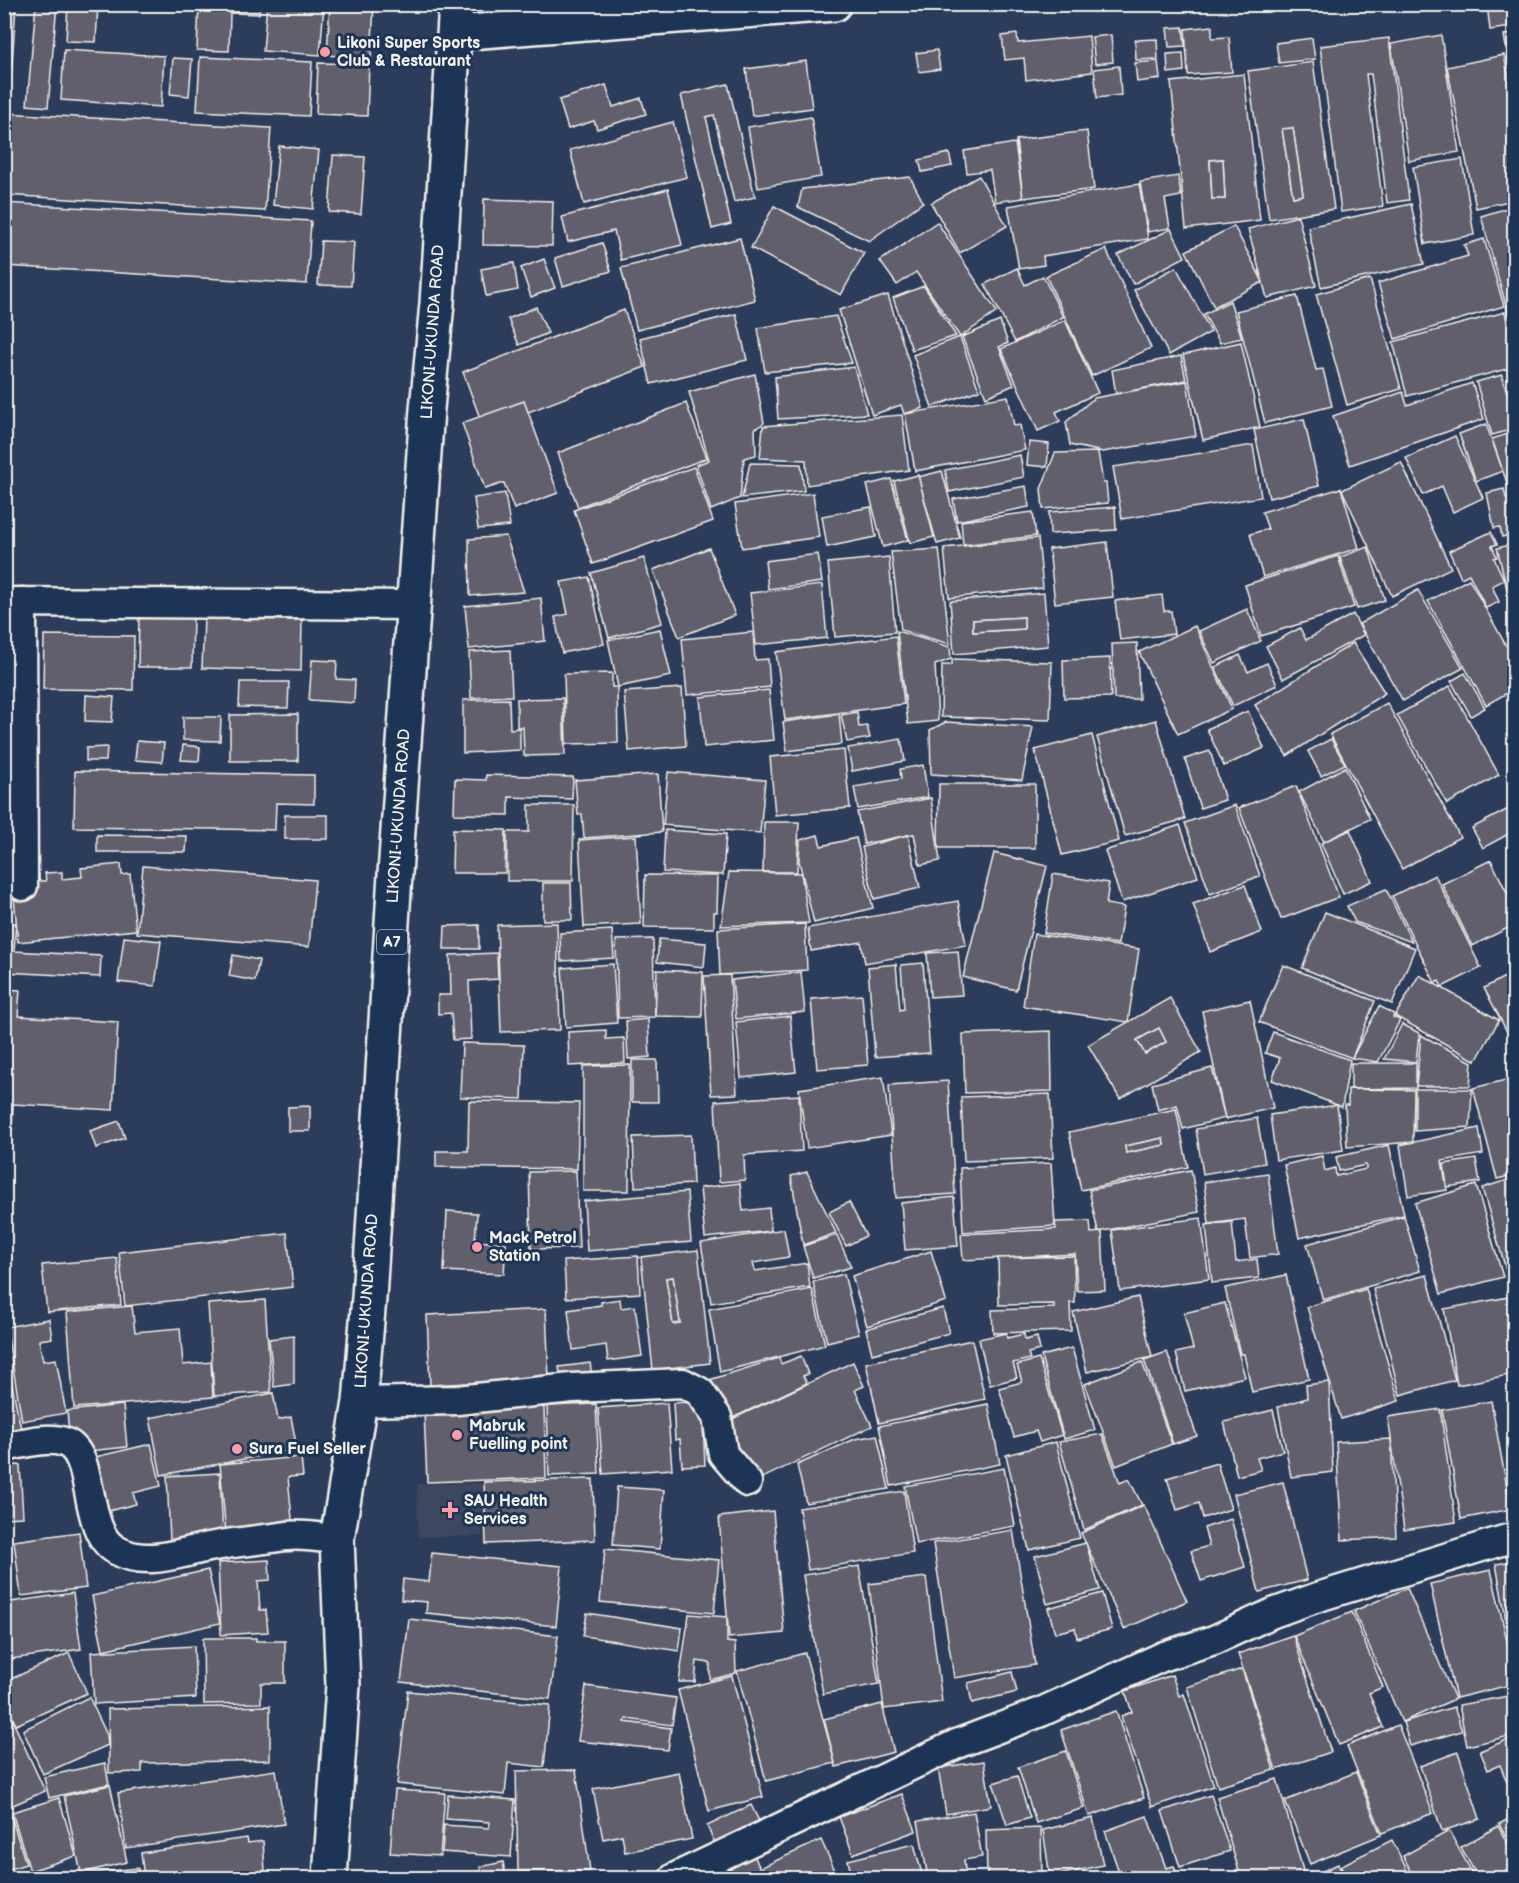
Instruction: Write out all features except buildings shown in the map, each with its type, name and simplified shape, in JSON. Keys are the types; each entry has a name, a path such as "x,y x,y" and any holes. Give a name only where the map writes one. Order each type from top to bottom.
{"main road":[{"path":"456,19 675,14 834,4"},
{"name":"LIKONI-UKUNDA ROAD","path":"330,1878 343,1685 337,1539 360,1402 413,605 437,303 443,171 456,19"}],"street":[{"path":"23,886 13,602 413,605"},
{"path":"360,1402 457,1400 572,1388 683,1383 700,1392 717,1417 723,1454 747,1482"},
{"path":"4,1447 50,1440 64,1442 73,1448 88,1487 100,1534 114,1549 128,1555 152,1559 211,1547 300,1535 337,1539"},
{"path":"674,1878 959,1743 1041,1712 1164,1656 1214,1640 1273,1613 1307,1601 1515,1537"}],"shaded area":[{"name":"SAU Health Services","path":"482,1483 482,1536 418,1537 417,1484"}],"place":[{"name":"Likoni Super Sports Club & Restaurant","path":"325,52"},
{"name":"Mack Petrol Station","path":"477,1247"},
{"name":"Mabruk Fuelling point","path":"457,1435"},
{"name":"Sura Fuel Seller","path":"237,1449"},
{"name":"SAU Health Services","path":"450,1510"}]}
